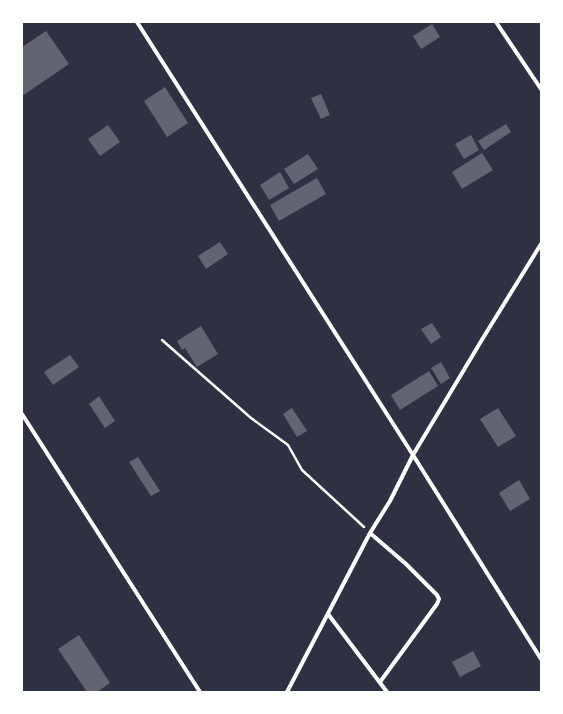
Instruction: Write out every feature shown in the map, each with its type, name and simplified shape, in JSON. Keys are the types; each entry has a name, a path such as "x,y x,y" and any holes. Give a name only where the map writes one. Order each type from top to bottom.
{"street":[{"path":"137,22 541,659"},
{"path":"496,22 541,89"},
{"path":"287,692 370,533 390,501 413,455 541,244"},
{"path":"22,414 200,692"},
{"path":"370,533 406,564 437,595 439,599 437,604 380,682"},
{"path":"328,614 387,692"}],"path":[{"path":"162,340 251,418 288,445 302,470 370,533"}],"building":[{"path":"432,24 440,37 421,49 413,36"},
{"path":"46,31 69,64 22,96 22,47"},
{"path":"165,87 188,123 167,137 144,101"},
{"path":"321,94 330,115 321,119 311,98"},
{"path":"506,124 511,132 484,150 478,141"},
{"path":"108,125 120,142 100,156 88,139"},
{"path":"471,135 479,150 464,159 455,144"},
{"path":"482,153 493,170 462,189 452,172"},
{"path":"308,154 318,169 294,184 284,169"},
{"path":"280,172 289,188 269,200 260,185"},
{"path":"317,178 326,194 279,221 270,205"},
{"path":"220,242 228,254 206,269 198,256"},
{"path":"432,323 441,337 431,344 421,329"},
{"path":"201,326 218,354 197,367 185,348 182,350 177,341"},
{"path":"70,355 79,367 53,385 44,372"},
{"path":"441,362 450,378 441,384 431,368"},
{"path":"429,371 438,386 400,410 391,395"},
{"path":"99,396 115,421 105,428 89,404"},
{"path":"292,408 307,431 297,437 283,414"},
{"path":"498,408 516,436 498,447 480,419"},
{"path":"138,457 160,491 151,496 129,462"},
{"path":"519,480 530,499 510,511 499,493"},
{"path":"79,635 110,683 97,692 87,692 58,649"},
{"path":"473,651 481,666 460,677 452,662"}]}
